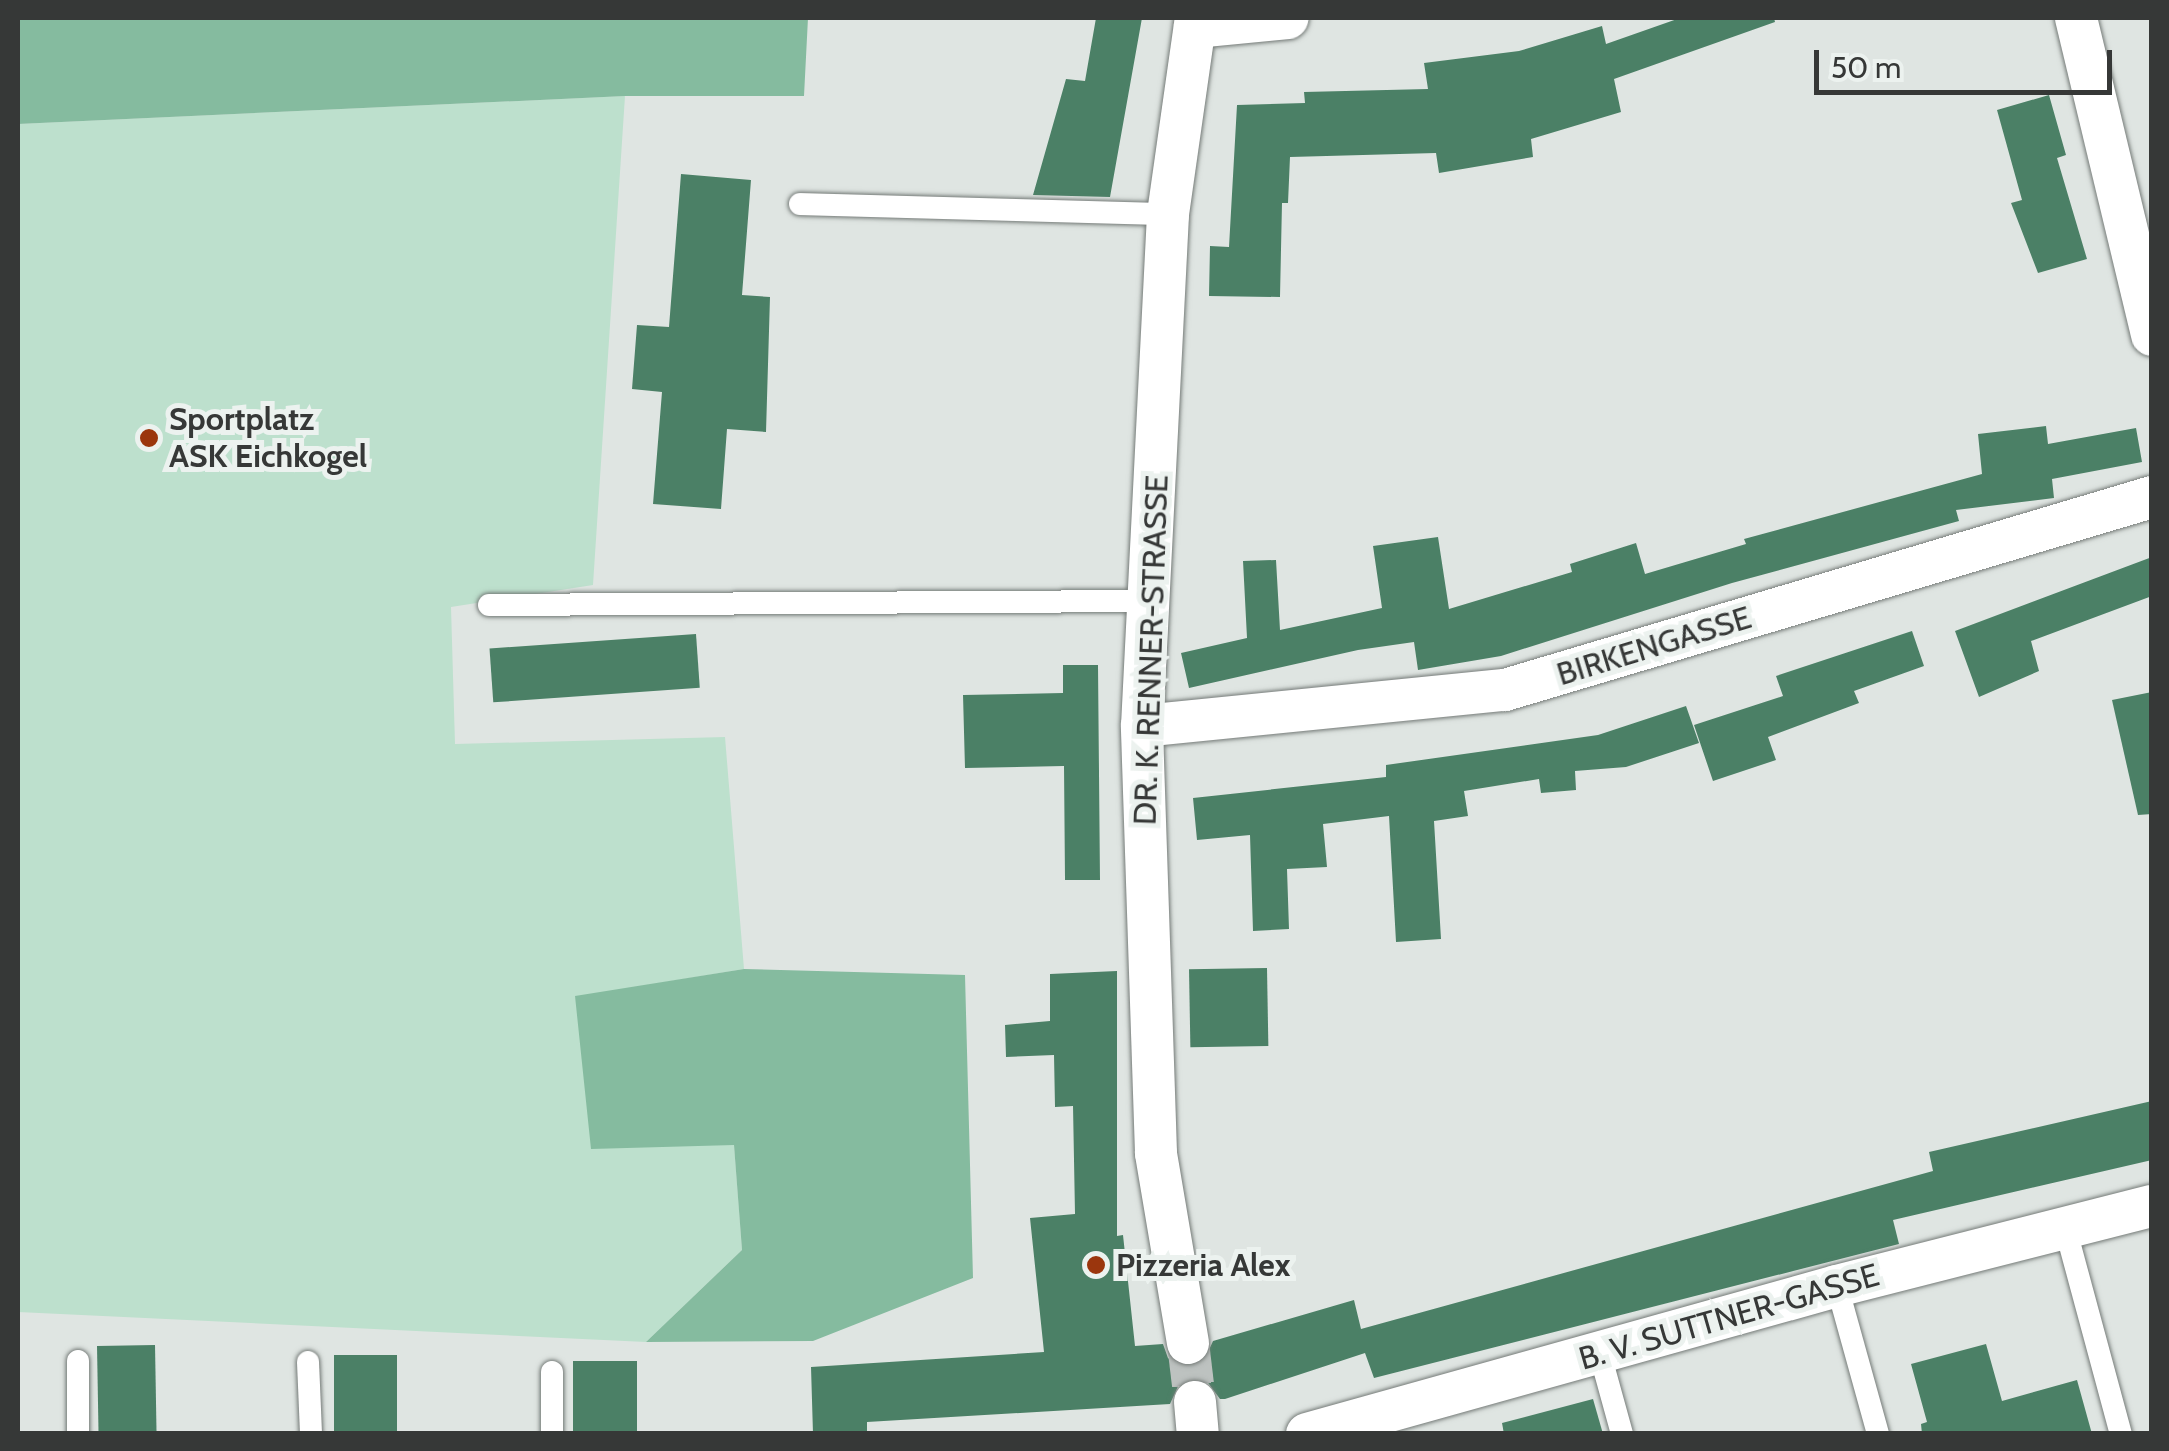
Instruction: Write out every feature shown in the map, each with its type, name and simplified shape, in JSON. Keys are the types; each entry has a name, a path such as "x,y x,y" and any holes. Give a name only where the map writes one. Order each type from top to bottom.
{"street":[{"path":"1196,22 1288,18"},
{"path":"2076,18 2152,335"},
{"name":"DR. K. RENNER-STRASSE","path":"1188,1343 1156,1153 1142,726 1168,214 1196,22"},
{"name":"BIRKENGASSE","path":"1142,726 1506,690 2152,497"},
{"name":"B. V. SUTTNER-GASSE","path":"1307,1434 1838,1286 2152,1206"}],"lane":[{"path":"800,204 1168,214"},
{"path":"489,605 1150,601"},
{"path":"2065,1227 2121,1434"},
{"path":"1838,1286 1878,1434"},
{"path":"1600,1354 1622,1434"},
{"path":"78,1361 78,1434"},
{"path":"308,1362 310,1434"},
{"path":"552,1372 552,1434"}],"green space":[{"path":"18,18 808,18 804,96 625,96 18,124"},
{"path":"625,96 593,585 451,607 455,744 725,737 744,969 575,997 734,1144 742,1250 646,1342 18,1312 18,124"},
{"path":"744,969 965,975 973,1278 813,1341 646,1342 742,1250 734,1145 591,1149 575,996"}],"building":[{"path":"1096,18 1142,18 1110,197 1033,195 1066,79 1085,81"},
{"path":"1680,18 1774,18 1775,22 1614,79 1621,112 1531,139 1533,157 1439,173 1436,153 1290,157 1288,203 1282,203 1280,297 1209,296 1210,246 1229,247 1237,105 1305,103 1304,92 1428,89 1424,63 1519,51 1602,26 1606,44"},
{"path":"2049,95 2066,155 2057,158 2087,259 2038,273 2011,203 2022,200 1997,110"},
{"path":"681,174 751,180 742,295 770,297 766,432 727,429 721,509 653,504 662,392 632,389 637,325 669,327"},
{"path":"2046,426 2048,444 2136,428 2142,462 2052,479 2054,498 1956,510 1959,521 1732,583 1501,656 1418,670 1414,642 1358,650 1189,688 1181,653 1247,638 1243,561 1276,560 1280,630 1382,608 1373,546 1438,537 1449,609 1572,572 1570,564 1636,543 1645,574 1746,544 1744,539 1982,474 1978,434"},
{"path":"2152,557 2152,596 2031,641 2039,671 1979,697 1955,631"},
{"path":"1912,631 1924,666 1854,691 1859,703 1768,737 1776,760 1713,781 1694,725 1783,696 1776,676"},
{"path":"696,634 700,688 493,702 490,648"},
{"path":"1063,665 1098,665 1100,880 1065,880 1064,766 965,768 963,695 1063,693"},
{"path":"2152,692 2152,814 2138,815 2112,700"},
{"path":"1686,706 1699,743 1626,767 1575,771 1576,790 1541,793 1539,779 1464,791 1468,816 1434,821 1441,939 1396,942 1389,816 1323,824 1327,867 1287,869 1289,929 1253,931 1250,835 1197,840 1193,798 1386,777 1386,765 1598,735"},
{"path":"1267,968 1268,1046 1190,1047 1189,969"},
{"path":"1117,971 1117,1236 1123,1235 1135,1346 1163,1344 1168,1358 1180,1367 1203,1363 1213,1341 1354,1300 1361,1329 1933,1171 1929,1152 2152,1101 2152,1160 1893,1220 1899,1244 1374,1378 1365,1353 1225,1399 1220,1399 1206,1380 1194,1377 1180,1382 1170,1404 867,1422 867,1434 813,1434 811,1367 1044,1352 1030,1218 1075,1214 1073,1106 1055,1107 1054,1055 1006,1057 1005,1025 1050,1021 1050,974"},
{"path":"1986,1344 2002,1401 2077,1380 2092,1434 1922,1434 1921,1424 1927,1422 1911,1364"},
{"path":"155,1345 157,1434 99,1434 97,1346"},
{"path":"334,1355 397,1355 397,1434 334,1434"},
{"path":"573,1361 637,1361 637,1434 573,1434"},
{"path":"1593,1399 1603,1434 1504,1434 1502,1423"}],"tunnel":[{"path":"1188,1343 1195,1402"}],"place":[{"name":"Sportplatz ASK Eichkogel","path":"149,438"},
{"name":"Pizzeria Alex","path":"1096,1265"}]}
